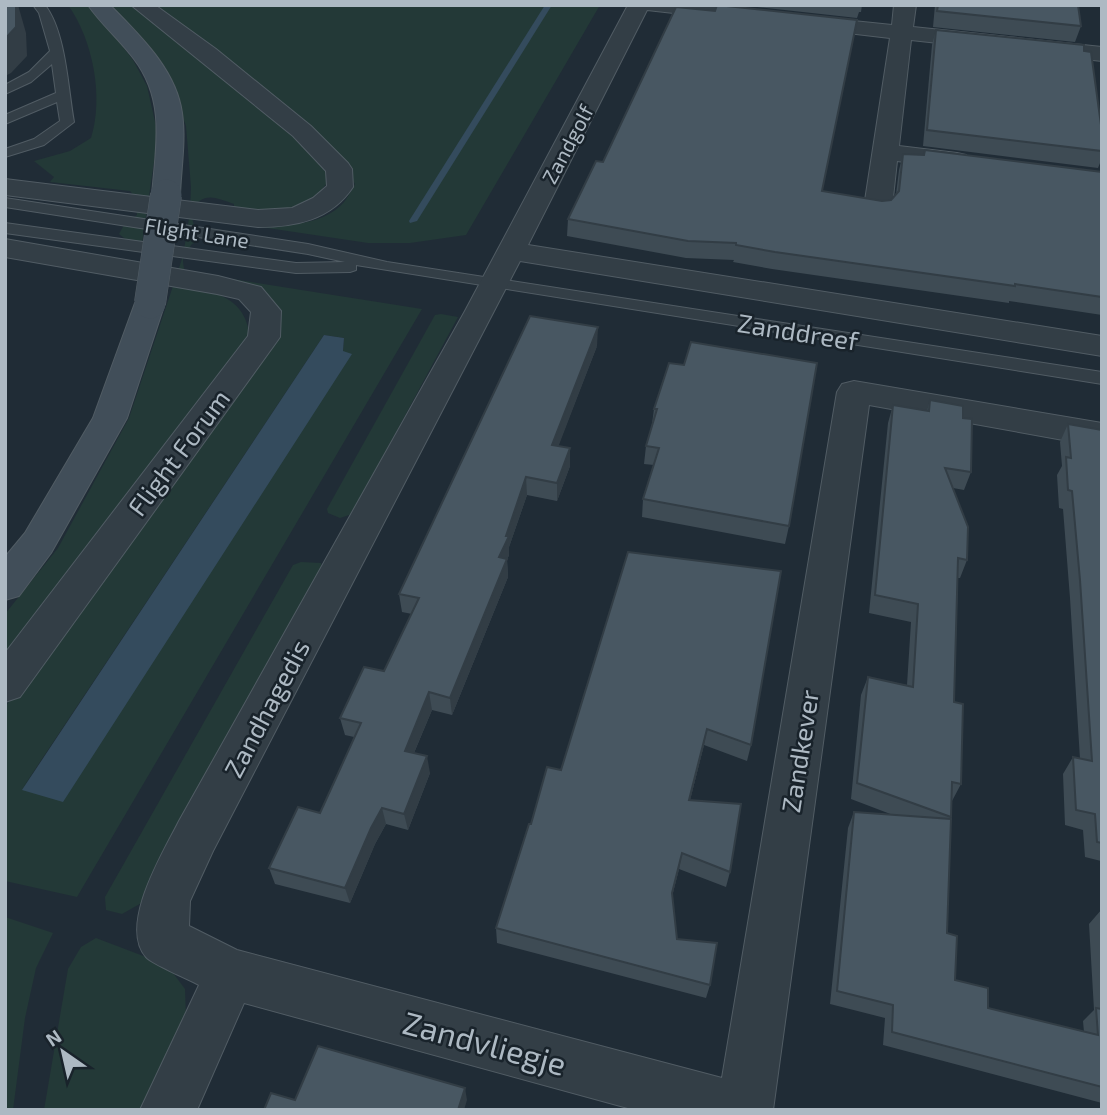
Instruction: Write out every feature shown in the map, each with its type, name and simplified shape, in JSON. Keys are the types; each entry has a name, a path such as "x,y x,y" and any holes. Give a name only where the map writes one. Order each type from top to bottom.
{"main road":[{"path":"5,585 38,543 110,418 150,303 166,195 170,112 154,71 98,5"}],"street":[{"path":"10,190 250,218 288,218 315,210 328,202 340,187 339,169 302,131 208,54 141,5"},
{"name":"Zandgolf","path":"502,267 639,5"},
{"path":"652,5 751,16"},
{"path":"878,207 905,5"},
{"path":"778,19 1102,54"},
{"path":"886,152 980,164"},
{"name":"Flight Forum","path":"5,248 218,285 250,293 266,311 264,337 5,685"},
{"name":"Zanddreef","path":"502,267 1102,346"},
{"name":"Zandhagedis","path":"231,974 164,940 165,900 202,824 502,267"},
{"name":"Zandkever","path":"745,1110 854,392 1102,435"},
{"path":"168,1110 231,974"},
{"name":"Zandvliegje","path":"231,974 738,1110"}],"lane":[{"path":"5,153 19,150 56,133 67,122 56,51 45,13 39,5"},
{"path":"5,90 44,67 56,51"},
{"path":"5,120 37,108 63,94"},
{"name":"Flight Lane","path":"10,190 387,267"},
{"name":"Flight Lane","path":"5,228 296,268 502,267"},
{"path":"5,254 43,254"},
{"name":"Zanddreef","path":"502,267 1102,378"}],"green space":[{"path":"68,5 91,5 133,60 147,86 158,135 142,243 128,241 119,234 124,225 137,215 136,198 130,191 50,182 54,177 34,161 70,151 91,138 95,122 94,69 84,35"},
{"path":"111,5 133,5 292,134 327,169 327,183 316,197 296,209 268,213 240,212 199,205 200,202 234,207 234,204 221,199 204,198 195,205 190,212 191,187 186,126 165,67"},
{"path":"152,5 600,5 466,235 410,243 368,243 247,225 295,224 319,219 342,205 355,184 338,155"},
{"path":"190,212 199,241 192,244 183,256"},
{"path":"183,256 185,272 192,281 236,306 245,318 250,338 5,664 5,614 58,548 129,418"},
{"path":"232,279 422,309 77,897 5,881 5,707 278,335 280,310 259,290","holes":["324,335 344,338 343,351 22,789"]},
{"path":"435,315 458,317 352,514 340,518 328,513 327,509"},
{"path":"301,562 321,563 322,570 145,901 122,914 106,910 105,897 293,565"},
{"path":"5,917 53,933 36,968 25,1018 13,1110 5,1110"},
{"path":"96,938 167,965 185,989 186,1019 142,1110 44,1110 68,969 81,947"}],"water":[{"path":"324,335 344,338 343,351 352,354 63,802 22,790"}],"building":[{"path":"5,5 16,5 16,27 5,39"},
{"path":"717,5 857,20 822,191 882,201 891,200 899,191 903,154 924,155 925,150 1102,172 1102,297 775,252 736,243 688,241 568,219 596,161 603,162 676,7 715,11"},
{"path":"938,5 1078,5 1081,26 937,11"},
{"path":"936,30 1084,45 1084,51 1091,52 1102,151 927,130"},
{"path":"530,316 598,327 552,445 570,448 557,483 526,477 506,536 509,536 499,557 507,559 450,698 429,692 405,751 427,756 404,814 382,808 345,888 269,868 298,807 320,813 361,723 340,718 364,667 384,671 419,598 399,594"},
{"path":"691,342 817,363 789,526 643,499 659,448 646,446 657,409 654,409 669,363 684,365"},
{"path":"930,400 963,406 963,418 972,419 971,472 945,468 968,527 967,560 958,558 954,702 963,704 961,784 952,782 951,817 857,783 868,677 913,687 918,604 875,595 893,405 929,411"},
{"path":"1068,424 1102,430 1102,843 1097,842 1095,814 1076,810 1073,757 1092,761 1080,580 1072,491 1068,490 1066,457 1071,458"},
{"path":"628,552 781,571 751,745 707,729 689,800 741,804 730,872 682,853 672,893 677,939 717,943 710,985 496,928 547,767 561,770"},
{"path":"854,812 951,819 947,933 957,936 955,980 988,988 988,1008 1098,1035 1096,1008 1102,1009 1102,1087 892,1032 893,1005 837,991"},
{"path":"318,1046 465,1088 458,1110 264,1110 271,1093 295,1100"}],"waterway":[{"path":"413,221 549,5"}]}
